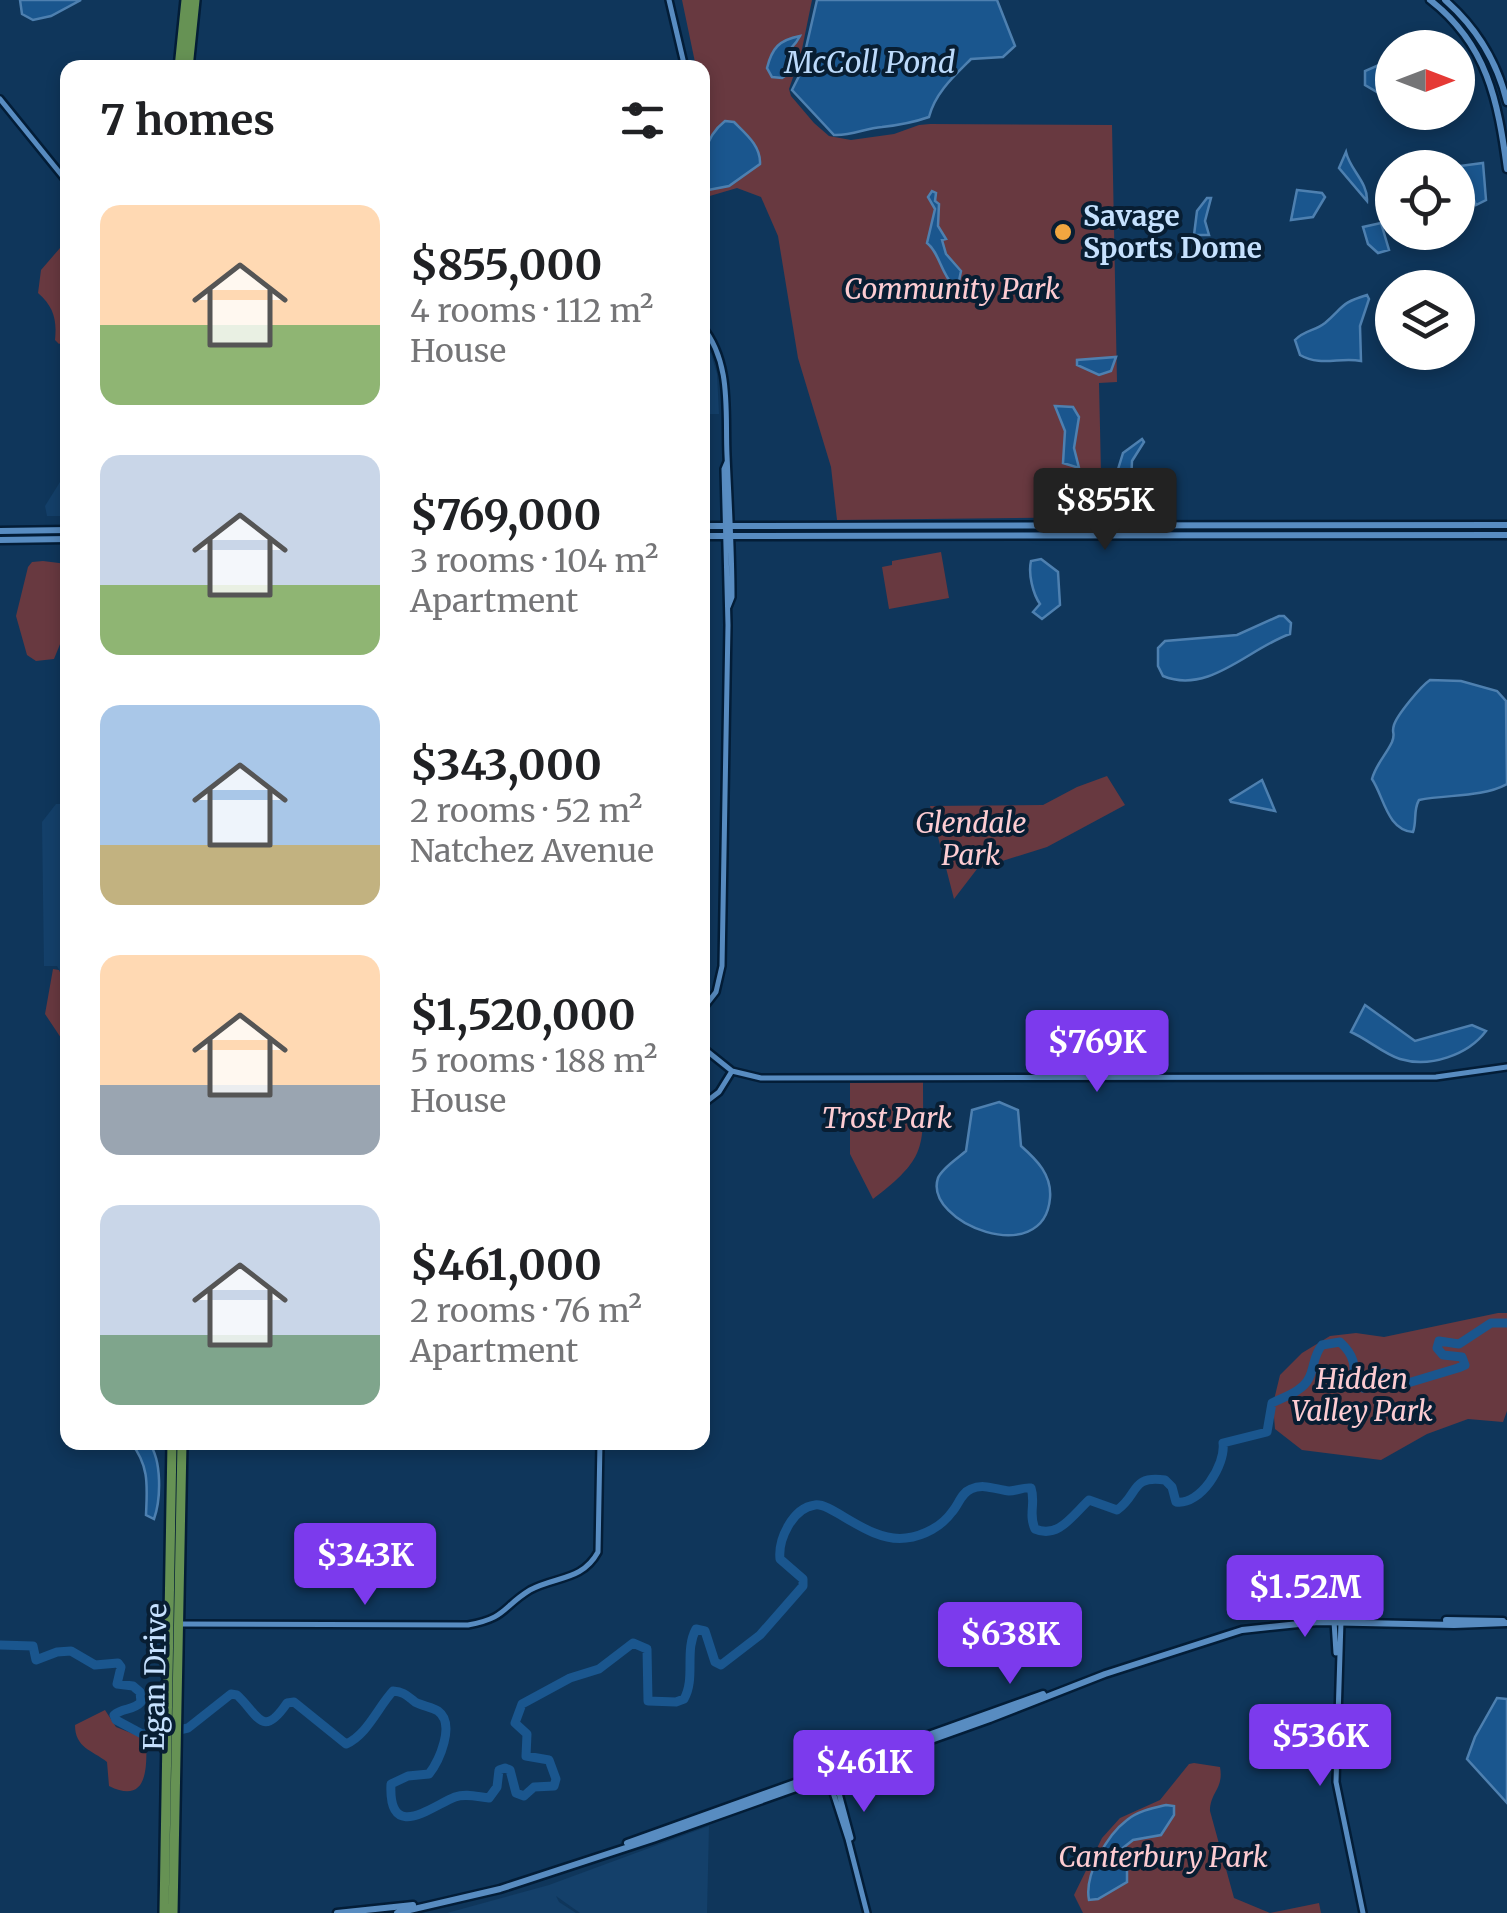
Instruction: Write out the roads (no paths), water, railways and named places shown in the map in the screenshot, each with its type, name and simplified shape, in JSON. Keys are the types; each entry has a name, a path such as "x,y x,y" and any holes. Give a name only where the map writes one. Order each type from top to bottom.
{"highway":[{"path":"180,60 186,0"},
{"path":"189,60 196,0"},
{"name":"Egan Drive","path":"164,1913 172,1450"},
{"name":"Egan Drive","path":"174,1913 182,1450"}],"main road":[{"path":"1430,0 1462,30 1488,74 1498,103 1507,169"},
{"path":"1446,0 1482,42 1498,70 1507,102"},
{"path":"710,534 728,531 1507,525"},
{"path":"710,528 728,531 1507,536"},
{"path":"0,530 60,530"},
{"path":"0,540 60,539"},
{"path":"397,1913 500,1889 625,1846 647,1834 1242,1630 1337,1621 1507,1623"},
{"path":"336,1913 424,1905"}],"street":[{"path":"669,0 684,60"},
{"path":"0,99 60,173"},
{"path":"710,338 722,368 728,531 722,966 716,992 710,1000"},
{"path":"710,1053 732,1071 761,1078 1436,1077 1507,1067"},
{"path":"710,1099 732,1071"},
{"path":"178,1624 468,1625 500,1616 524,1595 580,1574 592,1564 598,1552 600,1450"},
{"path":"1337,1621 1336,1782 1363,1913"},
{"path":"830,1773 867,1913"}],"water":[{"path":"20,0 81,0 51,16 33,20 22,14"},
{"name":"McColl Pond","path":"817,0 997,0 1015,46 1003,57 971,59 940,93 929,117 834,135 792,90 800,74"},
{"path":"800,36 787,54 791,72 782,78 772,77 767,68 774,50"},
{"path":"1375,67 1375,91 1365,85 1365,71"},
{"path":"725,121 734,122 752,141 760,164 729,186 710,190 710,140"},
{"path":"1346,152 1365,188 1367,201 1339,168"},
{"path":"1483,163 1486,200 1476,205 1475,203 1475,164"},
{"path":"1297,190 1322,193 1325,197 1313,217 1291,220"},
{"path":"932,191 939,204 938,226 946,239 942,240 946,254 961,271 959,281 953,285 927,243 935,209 928,197"},
{"path":"1211,198 1205,221 1209,235 1194,235 1197,211"},
{"path":"1375,224 1375,250 1389,250 1378,253 1368,244 1363,227"},
{"path":"1367,295 1360,326 1361,361 1315,360 1300,355 1295,340 1298,337 1325,323 1347,303"},
{"path":"1116,357 1111,371 1099,375 1077,365 1077,360"},
{"path":"1055,406 1073,407 1079,417 1074,448 1079,468 1063,463 1065,431"},
{"path":"1142,439 1144,442 1132,461 1130,506 1113,509 1108,502 1123,453"},
{"path":"1041,559 1058,572 1060,605 1042,619 1033,612 1040,604 1030,572 1031,561"},
{"path":"1279,616 1291,623 1290,634 1213,675 1180,680 1163,676 1158,666 1158,648 1165,641 1237,635"},
{"path":"1430,680 1461,681 1497,691 1506,701 1507,784 1475,794 1419,800 1413,832 1404,830 1392,819 1372,779 1392,742 1396,720"},
{"path":"1262,780 1275,811 1231,802 1230,800"},
{"path":"1365,1005 1415,1041 1472,1025 1486,1031 1469,1047 1448,1057 1424,1062 1400,1059 1351,1032"},
{"path":"999,1102 1018,1110 1021,1146 1042,1169 1050,1190 1043,1220 1028,1232 1008,1235 986,1232 965,1223 948,1210 938,1195 940,1174 966,1151 972,1110"},
{"path":"153,1450 156,1459 159,1491 154,1519 146,1515 147,1486 137,1452"},
{"path":"1497,1698 1507,1699 1507,1803 1467,1759"},
{"path":"1174,1806 1174,1815 1161,1835 1133,1840 1114,1855 1116,1862 1127,1870 1127,1882 1089,1900 1090,1879 1112,1835 1136,1814"}],"waterway":[{"path":"0,1645 33,1646 36,1660 71,1651 95,1665 118,1663 121,1667 117,1684 133,1686 140,1692 141,1702 114,1715 116,1720 142,1734 188,1728 231,1694 266,1722 287,1703 294,1702 346,1744 366,1727 393,1691 400,1692 438,1711 446,1724 446,1733 429,1774 408,1776 391,1784 397,1812 413,1816 459,1796 489,1798 497,1787 499,1770 505,1768 510,1770 516,1793 524,1796 534,1787 554,1786 556,1779 549,1760 526,1756 527,1734 515,1723 522,1704 570,1678 599,1669 633,1643 647,1649 648,1701 684,1699 696,1629 705,1631 715,1662 721,1665 760,1635 803,1586 803,1579 780,1559 780,1551 788,1526 807,1507 822,1506 879,1535 906,1538 938,1526 965,1493 981,1487 1009,1491 1031,1488 1033,1524 1043,1531 1064,1524 1089,1500 1117,1510 1146,1480 1165,1480 1172,1487 1176,1502 1185,1502 1210,1482 1220,1462 1223,1443 1267,1432 1272,1403 1306,1383 1322,1345 1340,1342 1345,1347 1353,1361 1353,1383 1363,1388 1384,1373 1408,1383 1465,1365 1462,1357 1443,1355 1437,1348 1439,1341 1459,1344 1491,1323 1507,1323"}],"place":[{"name":"Savage Sports Dome","path":"1063,232"}],"park label":[{"name":"Community Park","path":"952,289"},
{"name":"Glendale Park","path":"971,839"},
{"name":"Trost Park","path":"887,1118"},
{"name":"Hidden Valley Park","path":"1362,1395"},
{"name":"Canterbury Park","path":"1163,1857"}]}
